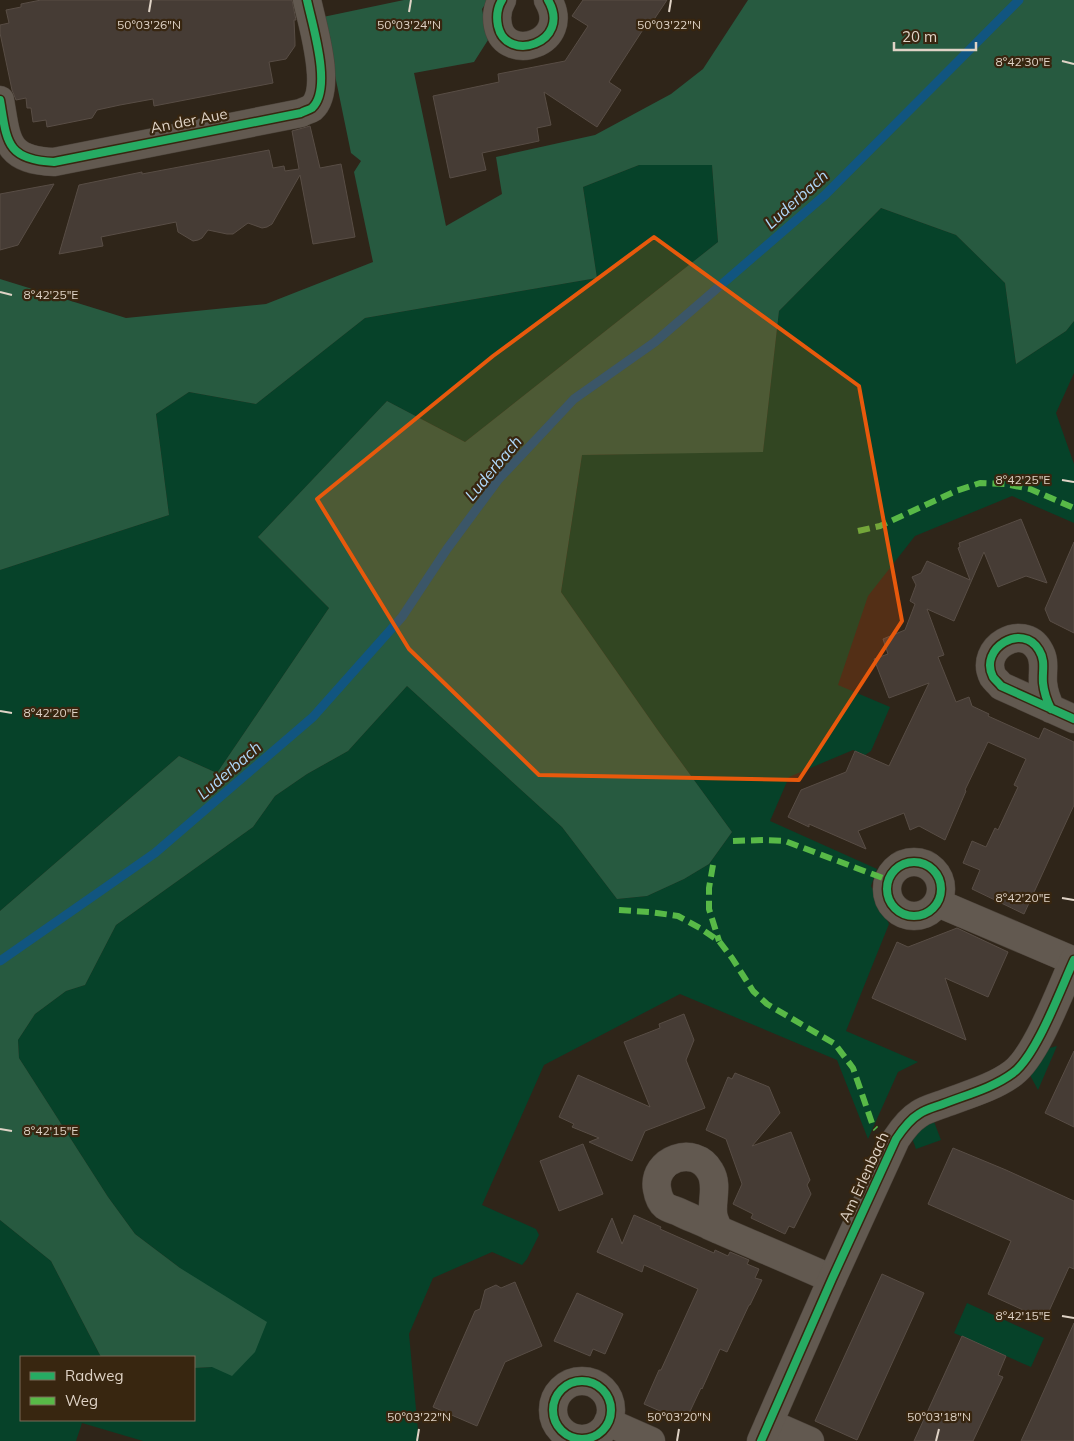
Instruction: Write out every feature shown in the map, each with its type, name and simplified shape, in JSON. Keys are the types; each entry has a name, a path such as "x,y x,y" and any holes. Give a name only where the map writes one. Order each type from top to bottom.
{"street":[{"name":"An der Aue","path":"0,100 7,138 11,147 23,156 37,161 54,162 301,113 312,108 319,97 322,70 307,0"},
{"path":"502,0 496,16 498,28 511,43 522,46 534,45 544,40 551,30 554,18 548,0"},
{"name":"Am Erlenbach","path":"765,1432 888,1153 902,1130 919,1114 995,1083 1014,1072 1034,1046 1074,961 938,903"},
{"path":"719,1230 832,1279"},
{"path":"608,1422 651,1441"},
{"path":"765,1432 810,1441"}],"highlighted area":[{"path":"654,237 859,386 902,621 799,780 539,775 409,649 317,499 493,356"}],"green space":[{"path":"404,0 488,0 482,9 488,40 474,62 414,73 446,226 502,194 496,157 595,135 671,94 703,69 748,0 1074,0 1074,321 1066,331 1016,364 1005,283 956,235 881,208 779,311 763,452 582,455 561,592 732,832 709,864 684,879 647,896 617,899 562,827 407,686 348,751 307,774 275,796 253,827 116,925 85,985 66,991 35,1014 18,1040 19,1058 108,1197 135,1234 180,1268 267,1322 255,1352 232,1376 212,1367 195,1368 195,1356 100,1356 51,1261 0,1220 0,911 179,756 217,773 329,608 258,537 387,401 465,442 718,242 712,165 639,165 583,187 597,278 365,318 256,404 189,392 156,414 169,515 0,570 0,279 126,318 266,304 373,262 354,172 361,161 351,153 323,17"},
{"path":"639,165 712,165 718,242 465,442 387,401 258,537 329,608 217,773 179,756 0,911 0,570 169,515 156,414 189,392 256,404 365,318 597,278 583,187"},
{"path":"881,208 956,235 1005,283 1016,364 1066,331 1074,321 1074,373 1056,413 1074,464 1074,523 1012,496 915,536 868,596 838,685 890,707 871,751 865,755 853,750 789,777 770,821 877,869 871,886 889,924 846,1031 918,1062 898,1072 868,1139 837,1060 680,994 544,1065 482,1205 536,1229 539,1235 522,1265 492,1252 433,1278 409,1334 419,1441 143,1441 82,1423 76,1441 0,1441 0,1220 51,1261 100,1356 20,1356 20,1421 195,1421 195,1368 212,1367 180,1268 135,1234 108,1197 19,1058 18,1040 35,1014 66,991 85,985 116,925 253,827 275,796 307,774 348,751 407,686 562,827 617,899 647,896 684,879 709,864 732,832 561,592 582,455 763,451 779,311"},
{"path":"1057,1046 1038,1090 1031,1077 1031,1072 1046,1049"},
{"path":"933,1119 941,1140 916,1149 912,1138"},
{"path":"967,1303 1044,1338 1031,1367 954,1333"}],"building":[{"path":"41,0 292,0 296,20 294,20 295,46 286,59 269,62 273,83 154,106 153,99 120,105 97,110 92,118 47,127 46,120 33,122 31,108 27,108 26,98 16,100 12,90 0,33 0,25 9,23 6,10 21,7 21,4"},
{"path":"583,0 667,0 649,27 646,25 609,82 621,90 597,127 544,92 551,125 537,128 539,141 482,153 486,170 450,178 433,96 499,82 498,74 565,61 588,26 572,16"},
{"path":"310,126 320,168 341,164 355,237 313,244 300,175 272,224 267,227 262,228 248,223 233,234 208,230 202,238 193,241 178,232 176,222 101,237 103,246 59,254 79,185 269,150 273,168 284,166 285,171 299,169 292,131"},
{"path":"54,184 18,245 0,250 0,194"},
{"path":"1021,519 1047,583 1026,576 998,587 984,552 954,621 927,609 944,655 938,657 956,702 969,697 972,706 989,714 988,716 1039,739 1044,728 1074,742 1074,805 1024,914 972,889 980,870 963,863 972,841 986,847 995,828 998,830 1018,787 1014,785 1026,759 988,742 965,790 945,840 919,826 910,830 904,813 858,831 866,849 788,817 801,790 846,772 855,751 889,766 929,683 889,698 874,659 888,654 883,639 905,630 915,604 910,601 916,585 912,577 921,573 927,561 970,580 958,548 960,547 959,543"},
{"path":"1074,542 1074,633 1050,621 1045,609"},
{"path":"957,928 1008,952 988,997 945,978 966,1040 872,998 897,942 908,947"},
{"path":"684,1014 694,1040 686,1060 705,1108 645,1131 632,1161 589,1142 599,1138 572,1127 574,1124 559,1117 578,1075 650,1107 624,1042 660,1028 659,1024"},
{"path":"1074,1051 1074,1127 1045,1113"},
{"path":"735,1073 769,1087 780,1113 752,1146 791,1132 810,1180 807,1185 811,1194 794,1228 789,1226 785,1234 751,1218 753,1214 733,1204 742,1184 726,1139 706,1130 728,1077 732,1079"},
{"path":"583,1144 603,1194 559,1211 540,1161"},
{"path":"953,1148 1074,1201 1074,1269 1069,1267 1045,1320 988,1294 1011,1241 928,1204"},
{"path":"634,1215 714,1253 715,1250 728,1256 730,1252 749,1260 747,1264 759,1269 755,1278 762,1280 727,1352 720,1349 685,1422 644,1404 698,1289 644,1265 642,1272 597,1252 612,1218 622,1244"},
{"path":"882,1274 924,1293 857,1440 815,1421"},
{"path":"515,1282 542,1346 505,1362 477,1426 433,1407 475,1311 480,1309 485,1290 496,1285 501,1288"},
{"path":"577,1293 623,1314 605,1354 593,1349 590,1356 554,1341"},
{"path":"1074,1323 1074,1441 1021,1441 1033,1415"},
{"path":"962,1336 1006,1356 998,1375 1003,1377 973,1441 914,1441"}],"waterway":[{"name":"Luderbach","path":"0,961 155,853 313,717 402,617 447,549 498,480 574,399 655,342 825,195 1019,0"}],"marked path":[{"path":"858,531 880,526 956,491 980,483 1005,484 1030,489 1074,508"},
{"path":"733,841 785,841 888,880"},
{"path":"713,865 709,888 709,909 719,941"},
{"path":"619,910 678,916 719,941 753,991 767,1004 835,1044 853,1068 873,1126 876,1129"}],"cycle path":[{"path":"0,100 7,137 17,152 26,157 54,162 301,113 312,108 318,99 321,86 319,56 307,0"},
{"path":"502,0 498,9 497,19 503,38 513,44 524,46 535,43 545,37 552,28 553,15 548,0"},
{"path":"1051,709 1050,706 1048,703 1044,690 1043,662 1039,650 1032,642 1023,638 1004,642 997,648 990,666 993,677 1001,686 1074,719"},
{"path":"909,862 919,862 929,866 937,874 941,889 937,904 929,912 919,916 909,916 899,912 891,904 887,894 887,884 891,874 899,866 909,862"},
{"path":"761,1441 896,1139 915,1116 997,1083 1013,1073 1022,1064 1039,1037 1074,960"},
{"path":"582,1381 593,1383 606,1394 611,1410 609,1421 598,1434 582,1439 571,1437 558,1426 553,1410 555,1399 566,1386 582,1381"}]}
